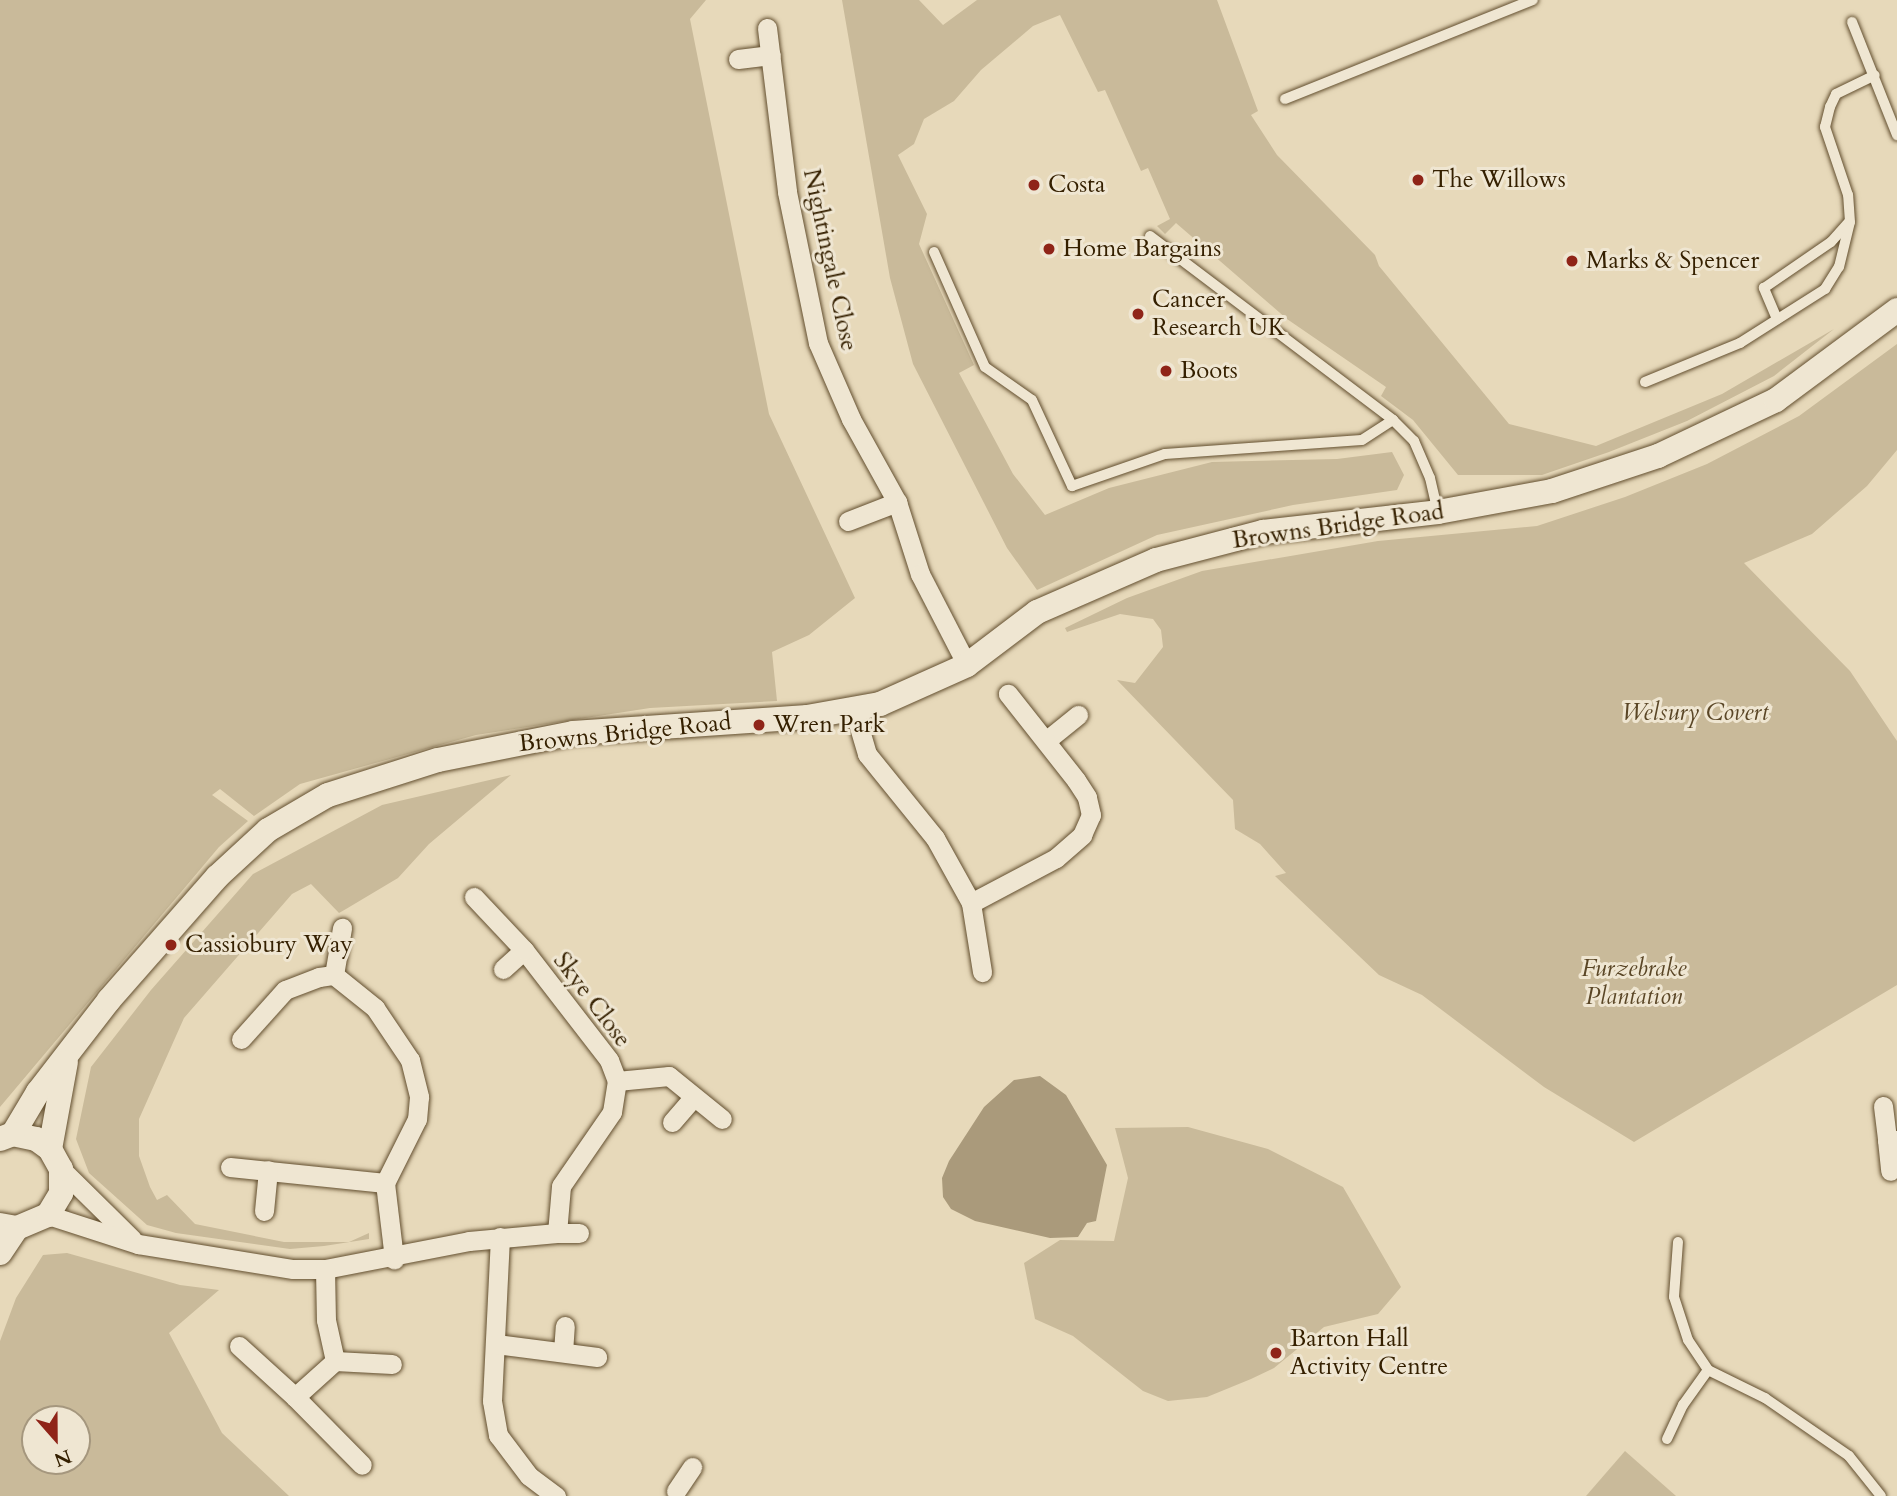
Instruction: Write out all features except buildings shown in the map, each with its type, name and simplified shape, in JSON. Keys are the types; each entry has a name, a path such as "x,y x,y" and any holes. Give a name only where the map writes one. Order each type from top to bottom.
{"street":[{"name":"Nightingale Close","path":"767,28 787,192 818,343 851,419 897,502 920,573 967,666"},
{"path":"738,59 771,55"},
{"name":"Browns Bridge Road","path":"7,1137 109,1000 243,850 288,816 328,795 438,760 573,733 854,710 912,693 967,666 1037,612 1156,560 1263,532 1438,512 1552,491 1658,456 1776,400 1889,316 1897,295"},
{"path":"848,521 897,502"},
{"path":"971,903 1027,876 1082,835 1091,815 1087,797 1047,740 1008,694"},
{"path":"854,710 867,754 935,838 971,903 982,972"},
{"path":"1047,740 1078,715"},
{"name":"Skye Close","path":"474,897 524,950 609,1060 617,1080 612,1112 561,1186 557,1233"},
{"path":"334,975 342,928"},
{"name":"Skye Close","path":"503,969 524,950"},
{"path":"241,1039 285,990 334,975"},
{"path":"334,975 375,1008 410,1060 419,1097 417,1119 385,1182 394,1259"},
{"name":"Browns Bridge Road","path":"47,1215 61,1193 55,1159 68,1054"},
{"name":"Skye Close","path":"617,1080 669,1076 722,1119"},
{"path":"672,1122 694,1097"},
{"path":"1883,1106 1892,1140 1890,1171"},
{"path":"7,1137 37,1139 138,1244"},
{"path":"230,1167 385,1182"},
{"path":"264,1211 268,1170"},
{"path":"0,1254 8,1226 47,1215 138,1244 236,1263 325,1269 394,1259 500,1237 579,1233"},
{"path":"500,1237 492,1401 498,1435 511,1458 556,1496"},
{"path":"325,1269 326,1320 335,1361"},
{"path":"563,1353 565,1326"},
{"path":"496,1344 597,1357"},
{"path":"239,1346 295,1397 362,1465"},
{"path":"295,1397 335,1361 392,1364"},
{"path":"677,1494 692,1467"}],"lane":[{"path":"1285,99 1533,0"},
{"path":"1852,22 1895,120 1897,135"},
{"path":"1645,382 1740,342 1825,289 1839,267 1850,222 1849,195 1831,156 1825,127 1836,94 1875,75"},
{"path":"1777,319 1763,288 1831,242 1850,222"},
{"path":"1150,236 1393,420 1414,441 1430,478 1438,512"},
{"path":"934,252 985,367 1032,400 1072,486 1165,454 1362,440 1393,420"},
{"path":"1678,1242 1674,1297 1688,1340 1708,1370 1765,1398 1849,1456 1881,1496"},
{"path":"1667,1439 1683,1405 1708,1370"}],"green space":[{"path":"0,0 706,0 690,19 769,414 855,598 809,635 772,652 777,701 650,708 476,735 300,784 254,816 220,789 212,795 248,821 219,847 0,1107"},
{"path":"842,0 919,0 943,25 977,0 1217,0 1258,111 1251,115 1277,155 1375,255 1379,266 1509,424 1596,446 1722,394 1834,329 1774,376 1687,421 1609,452 1542,475 1458,475 1413,420 1381,396 1386,387 1287,319 1176,223 1165,234 1157,226 1170,219 1148,168 1141,171 1105,90 1098,92 1060,15 1033,26 981,70 954,101 924,119 914,144 898,155 927,214 919,244 974,365 959,373 1013,474 1045,515 1109,488 1212,462 1337,459 1392,452 1404,475 1397,490 1293,505 1157,535 1037,590 1007,548 913,364 890,278"},
{"path":"1897,344 1897,450 1867,486 1812,534 1744,563 1850,671 1897,741 1897,985 1634,1142 1544,1087 1422,995 1379,975 1275,876 1286,873 1260,844 1235,829 1233,800 1117,680 1135,683 1163,647 1161,630 1153,619 1120,614 1067,632 1065,628 1127,598 1202,571 1378,541 1537,526 1625,497 1707,464 1799,416"},
{"path":"511,775 429,844 398,878 339,913 311,884 292,894 184,1018 139,1119 139,1156 150,1187 157,1200 167,1195 195,1224 284,1242 349,1242 369,1233 369,1239 324,1246 290,1249 176,1233 147,1225 89,1173 76,1139 91,1067 151,990 253,874 382,805"},
{"path":"1188,1127 1268,1149 1343,1187 1401,1287 1378,1314 1324,1327 1274,1368 1207,1397 1168,1401 1143,1391 1073,1336 1035,1319 1024,1263 1060,1240 1114,1241 1128,1178 1115,1128"},
{"path":"67,1253 180,1285 219,1290 169,1333 222,1433 289,1496 0,1496 0,1341 16,1298 43,1255"},
{"path":"1625,1451 1676,1496 1586,1496"}],"shaded area":[{"path":"1040,1076 1066,1095 1107,1165 1096,1221 1087,1223 1078,1237 1050,1238 975,1221 951,1209 943,1197 942,1178 949,1161 984,1107 1014,1080"}],"place":[{"name":"The Willows","path":"1418,180"},
{"name":"Costa","path":"1034,185"},
{"name":"Home Bargains","path":"1049,249"},
{"name":"Marks & Spencer","path":"1572,261"},
{"name":"Cancer Research UK","path":"1138,314"},
{"name":"Boots","path":"1166,371"},
{"name":"Wren Park","path":"759,725"},
{"name":"Cassiobury Way","path":"171,945"},
{"name":"Barton Hall Activity Centre","path":"1276,1353"}],"park label":[{"name":"Welsury Covert","path":"1695,713"},
{"name":"Furzebrake Plantation","path":"1634,983"}]}
